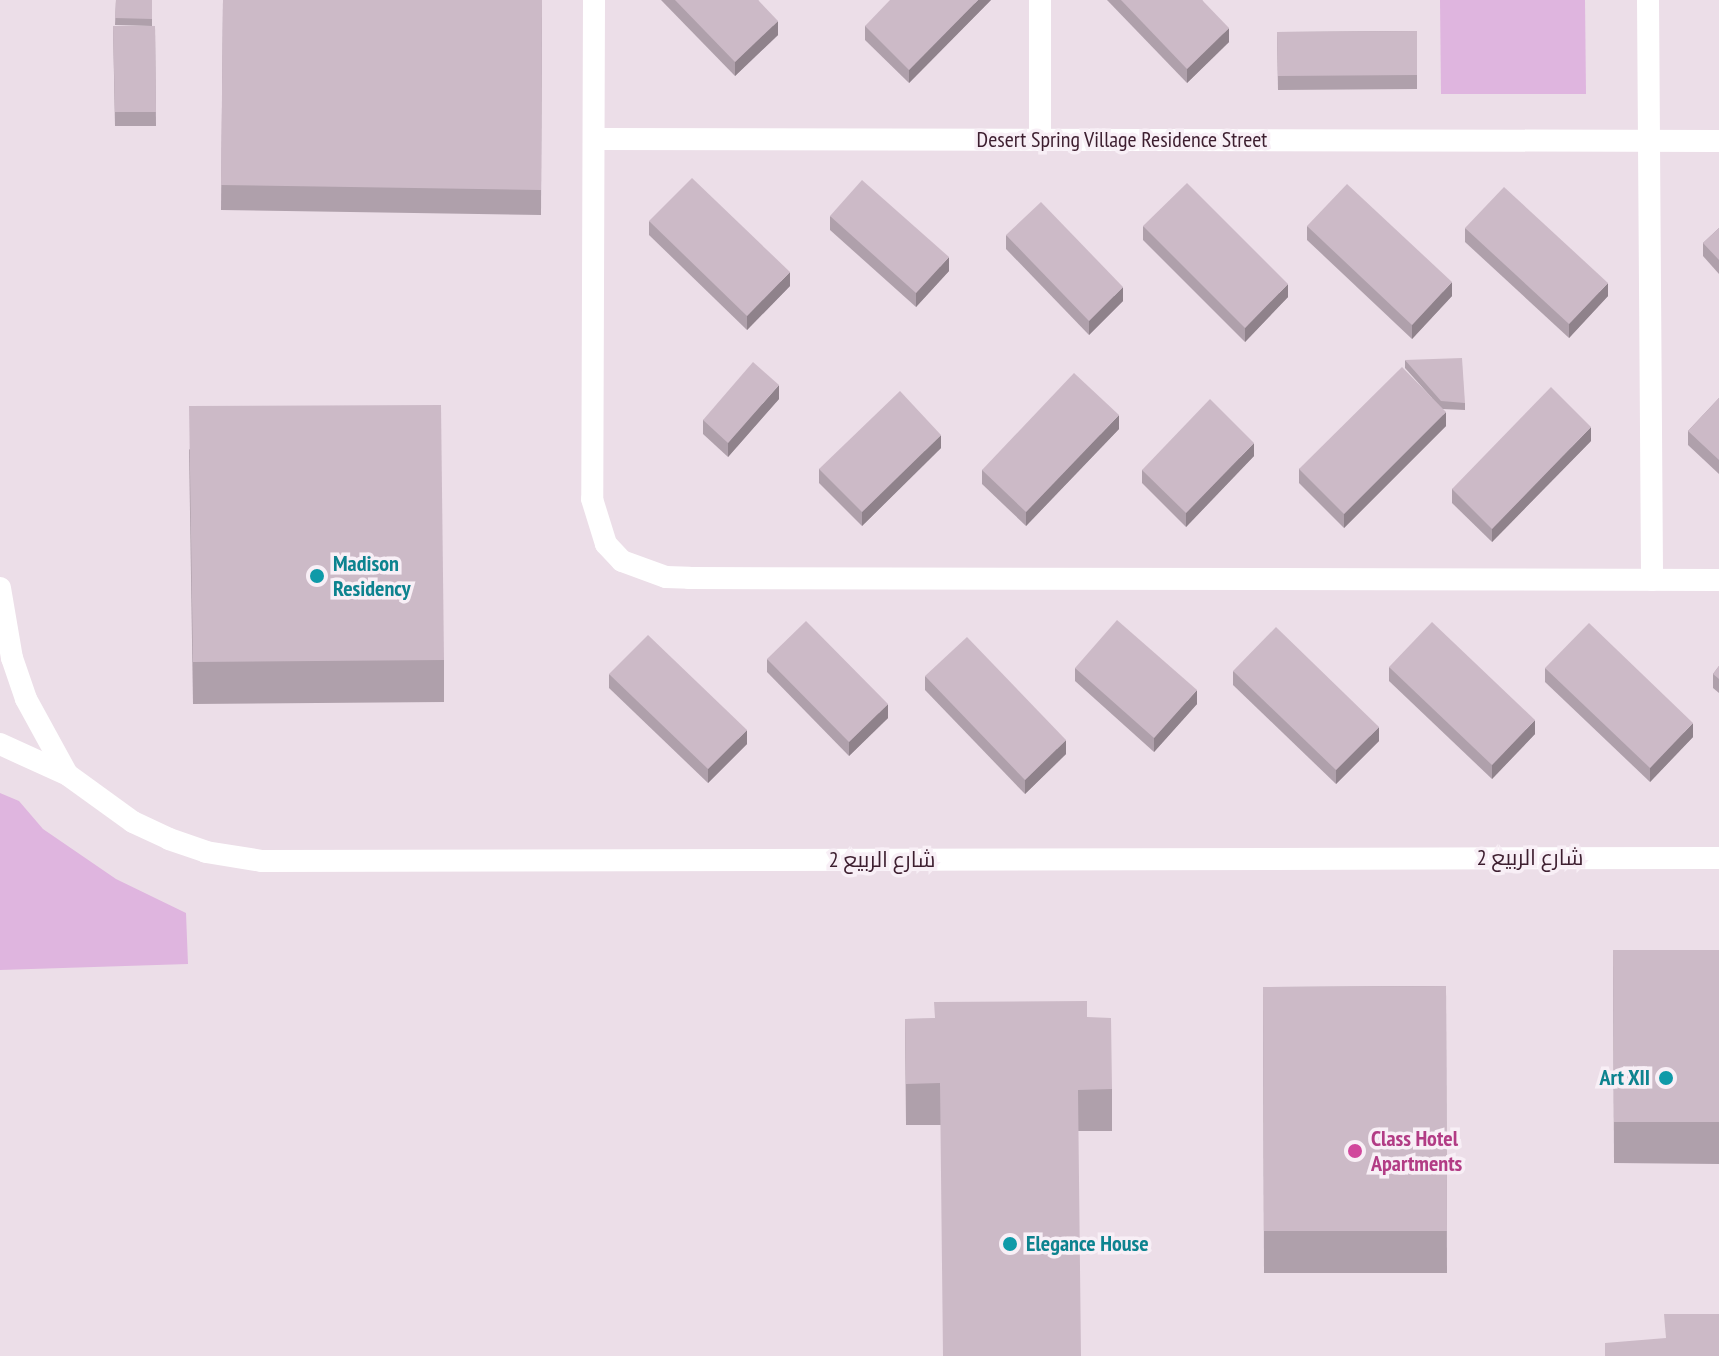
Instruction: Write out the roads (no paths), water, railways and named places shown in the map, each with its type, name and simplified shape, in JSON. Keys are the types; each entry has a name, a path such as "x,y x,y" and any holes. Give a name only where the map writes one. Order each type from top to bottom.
{"street":[{"path":"594,0 592,499 606,544 622,561 666,577 689,578 1719,580"},
{"path":"1040,0 1040,140"},
{"path":"1648,0 1652,580"},
{"name":"Desert Spring Village Residence Street","path":"594,139 1719,141"},
{"name":"شارع الربيع 2","path":"0,588 26,699 68,775"},
{"name":"شارع الربيع 2","path":"0,744 68,775 133,822 169,839 206,852 289,863 1719,858"}],"place":[{"name":"Madison Residency","path":"317,576"},
{"name":"Art XII","path":"1666,1078"},
{"name":"Class Hotel Apartments","path":"1355,1151"},
{"name":"Elegance House","path":"1010,1244"}]}
